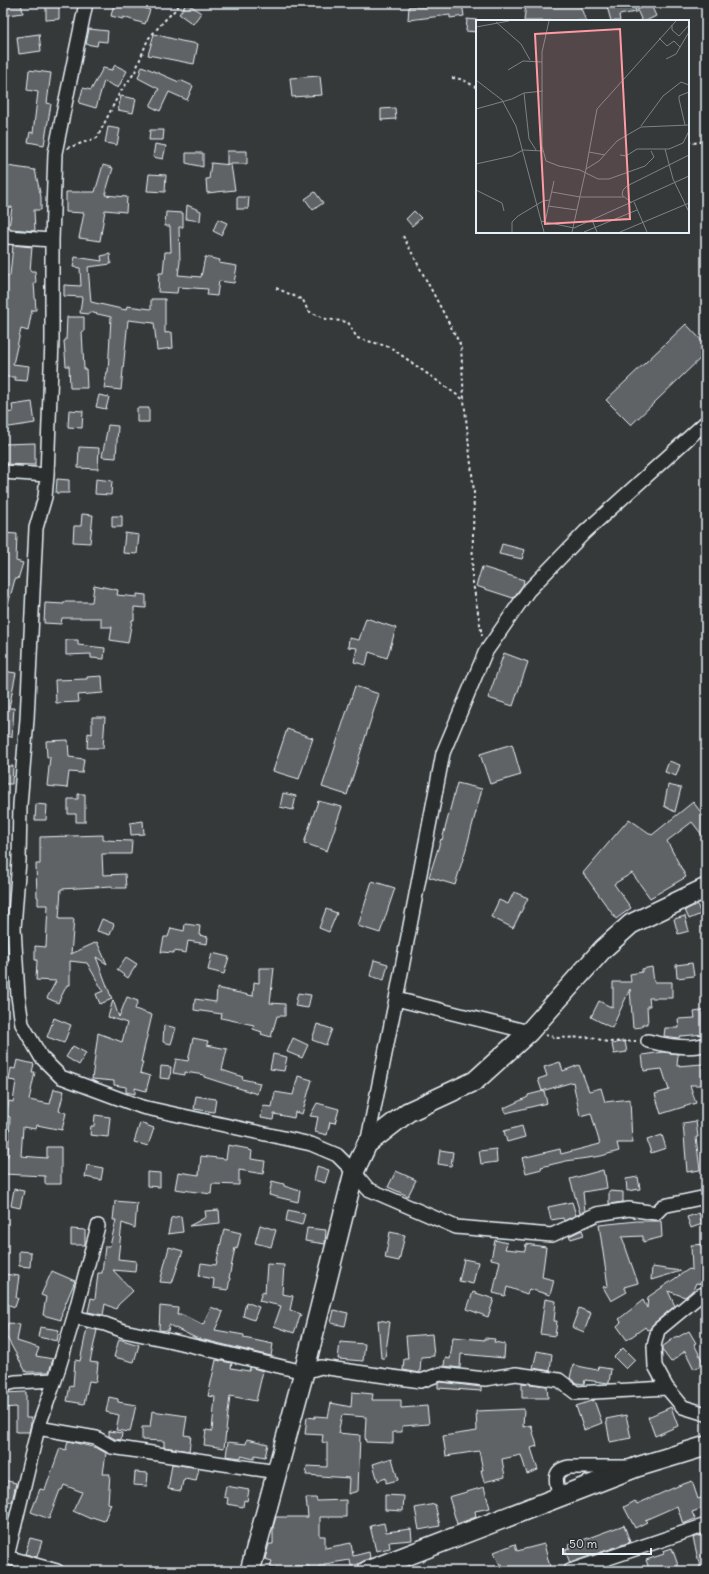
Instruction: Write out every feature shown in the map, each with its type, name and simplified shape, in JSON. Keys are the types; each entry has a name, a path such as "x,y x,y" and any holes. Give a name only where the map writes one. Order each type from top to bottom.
{"street":[{"path":"86,3 55,153 52,240 52,340 47,475 45,497 36,528 27,720 20,805 19,860 14,928 16,972 22,1024 41,1057 61,1077 142,1107 311,1144 337,1155 368,1189 456,1227 552,1235 597,1214 630,1209 656,1213 663,1206 706,1197"},
{"path":"3,232 7,237 52,240"},
{"path":"250,1571 304,1372 354,1172 367,1144 443,753 486,653 528,591 585,532 706,422"},
{"path":"3,472 47,475"},
{"path":"367,1144 408,1112 475,1081 529,1032 603,949 631,924 706,888"},
{"path":"3,968 16,972"},
{"path":"396,999 529,1032"},
{"path":"648,1040 663,1044 698,1047 706,1044"},
{"path":"56,1571 5,1556 38,1428 55,1380 74,1317 98,1226"},
{"path":"706,1293 699,1296 658,1330 654,1346 655,1366 667,1388 683,1407 706,1414"},
{"path":"74,1317 105,1324 124,1331 304,1372 321,1367 421,1381 440,1374 485,1380 516,1374 558,1380 576,1393 667,1388"},
{"path":"3,1385 15,1382 55,1380"},
{"path":"38,1428 96,1438 112,1447 277,1472"},
{"path":"367,1571 392,1567 560,1497 637,1467 706,1446"},
{"path":"560,1497 556,1483 558,1472 562,1468 570,1466 637,1467"},
{"path":"570,1571 706,1525"}],"path":[{"path":"55,153 97,138 119,94 135,72 148,39 180,3"},
{"path":"452,78 457,78 468,82 476,87"},
{"path":"689,141 694,143 706,141"},
{"path":"403,236 461,346 464,400 474,492 472,577 486,653"},
{"path":"276,288 303,300 308,311 326,319 348,322 357,338 390,346 464,400"},
{"path":"529,1032 558,1038 592,1037 607,1042 648,1040"}],"building":[{"path":"6,3 21,3 23,13 8,15"},
{"path":"114,3 129,3 150,10 145,24 123,17 123,19 111,16"},
{"path":"187,3 201,13 193,24 179,14"},
{"path":"462,3 464,16 450,18 450,15 408,20 409,6 422,7 437,5 437,7"},
{"path":"548,3 579,3 586,20 524,20 526,4 548,6"},
{"path":"606,3 634,3 636,12 619,15 620,20 611,20"},
{"path":"650,3 656,16 648,20 642,20 637,10"},
{"path":"46,5 59,5 59,19 46,20"},
{"path":"467,19 477,20 476,32 466,31"},
{"path":"89,29 108,31 107,42 98,41 97,46 86,44"},
{"path":"39,34 41,51 19,54 17,37"},
{"path":"154,34 198,44 194,64 148,55"},
{"path":"115,65 127,71 118,88 104,81 96,108 79,103 83,88 91,90 103,68 112,70"},
{"path":"142,66 179,82 180,80 193,86 187,100 169,92 160,111 150,106 159,89 138,78"},
{"path":"29,70 51,73 47,103 51,104 44,145 28,142 30,132 33,133 38,92 27,90"},
{"path":"320,76 322,95 292,97 290,78"},
{"path":"121,96 136,99 133,113 118,110"},
{"path":"395,108 396,119 381,120 381,109"},
{"path":"108,127 120,129 117,145 105,143"},
{"path":"150,130 164,130 163,140 149,140"},
{"path":"155,144 166,146 163,159 153,157"},
{"path":"227,151 247,151 247,164 227,164"},
{"path":"186,153 203,153 203,167 186,163"},
{"path":"211,163 231,165 235,190 207,193 206,179 209,179"},
{"path":"103,165 113,168 105,195 127,197 126,212 105,210 100,241 79,238 84,213 66,212 66,192 95,192"},
{"path":"7,166 35,170 41,197 41,210 34,210 35,231 11,229 9,227 12,207 3,208 3,185 5,185"},
{"path":"149,174 166,175 165,192 147,191"},
{"path":"315,192 323,203 313,210 305,199"},
{"path":"237,197 249,197 248,209 237,209"},
{"path":"187,205 201,211 200,221 186,219"},
{"path":"414,211 421,218 412,226 406,219"},
{"path":"166,212 183,213 183,227 179,227 180,262 178,275 201,277 205,257 220,260 219,263 237,266 234,283 219,281 217,296 207,295 208,289 178,287 177,293 158,292 159,273 163,273 165,252 171,252 170,226 165,226"},
{"path":"218,219 227,223 221,235 213,231"},
{"path":"13,245 32,247 30,271 35,271 36,283 34,283 36,310 32,310 28,331 21,329 13,364 29,366 27,381 15,380 15,377 3,377 3,275 10,276"},
{"path":"110,254 111,264 88,267 91,302 126,310 127,306 151,309 151,299 165,299 165,333 172,332 173,348 157,350 154,323 128,320 121,390 104,388 108,372 111,317 89,312 89,314 80,313 82,297 64,296 64,285 81,286 80,268 73,267 75,257 102,261 101,256"},
{"path":"67,317 84,317 84,331 82,331 84,369 86,369 87,388 70,388 69,366 66,366 64,341 66,340"},
{"path":"686,324 706,345 706,353 631,425 606,400"},
{"path":"99,395 109,397 106,409 96,407"},
{"path":"32,402 35,423 3,428 3,413 13,412 12,405"},
{"path":"137,408 149,408 149,422 137,422"},
{"path":"69,410 83,411 82,428 68,427"},
{"path":"108,425 118,426 116,458 102,457"},
{"path":"35,443 35,465 3,464 3,444"},
{"path":"79,447 99,448 98,469 78,468"},
{"path":"57,479 69,480 69,493 56,493"},
{"path":"96,479 112,481 111,495 95,494"},
{"path":"82,514 93,515 90,543 73,542 74,526 81,526"},
{"path":"112,516 122,516 122,527 112,527"},
{"path":"3,533 17,534 16,561 23,563 18,579 15,579 6,612 3,612"},
{"path":"125,533 139,535 137,554 123,553"},
{"path":"502,544 525,550 522,559 499,554"},
{"path":"482,567 524,580 523,585 513,598 476,586"},
{"path":"94,585 118,590 117,595 137,597 137,594 146,595 146,608 134,607 134,620 132,620 128,643 110,640 112,627 101,627 101,618 62,618 61,624 44,623 45,603 64,604 64,602 92,602"},
{"path":"366,618 396,628 387,658 369,652 366,665 354,662 357,648 348,647 349,638 359,640"},
{"path":"66,640 78,640 78,645 105,648 104,659 91,658 91,654 66,655"},
{"path":"504,653 528,662 513,706 488,698"},
{"path":"3,671 16,673 9,708 14,708 12,737 3,736"},
{"path":"102,676 103,693 78,695 79,702 56,703 55,680 87,679 87,677"},
{"path":"355,686 379,694 347,795 322,787"},
{"path":"92,717 105,717 103,748 87,748 88,733 92,734"},
{"path":"287,729 313,738 299,779 273,771"},
{"path":"68,740 69,757 84,759 82,773 69,772 67,788 47,786 50,757 47,757 46,741"},
{"path":"512,744 521,775 490,784 480,754"},
{"path":"669,761 680,765 676,776 665,772"},
{"path":"3,766 13,766 12,784 3,784"},
{"path":"457,783 482,789 455,885 429,877 441,839 442,840"},
{"path":"668,785 681,788 675,812 664,806"},
{"path":"283,793 296,796 293,810 280,807"},
{"path":"78,794 85,794 85,822 76,822 76,814 68,814 68,799 78,799"},
{"path":"318,801 342,807 327,851 304,843"},
{"path":"693,802 700,811 706,805 706,840 692,822 667,841 686,877 650,898 632,873 614,884 631,908 616,919 583,873 629,819 652,835"},
{"path":"36,804 47,805 46,820 35,820"},
{"path":"143,821 144,834 131,835 130,823"},
{"path":"103,835 103,840 132,841 131,854 102,854 103,875 125,874 126,888 112,888 112,886 61,889 59,919 74,919 71,954 97,942 107,964 96,957 112,999 100,1004 96,994 103,991 87,963 70,961 70,985 67,985 58,1003 47,998 56,981 36,980 37,960 35,960 35,946 46,947 48,905 38,905 37,897 36,864 40,864 40,837"},
{"path":"372,881 395,888 380,933 358,926"},
{"path":"514,892 528,898 513,928 491,917 499,900 508,904"},
{"path":"697,904 701,914 689,919 685,910"},
{"path":"326,909 337,913 329,932 319,928"},
{"path":"685,916 689,931 678,934 674,919"},
{"path":"102,919 114,924 110,935 97,931"},
{"path":"185,924 200,926 199,935 208,937 207,944 188,941 186,953 174,951 174,953 161,952 164,937 168,937 171,928 184,931"},
{"path":"212,953 229,957 224,974 208,970"},
{"path":"126,957 137,964 128,978 117,970"},
{"path":"374,960 388,964 384,980 370,976"},
{"path":"692,963 694,976 677,978 676,965"},
{"path":"652,967 654,982 672,982 672,998 649,998 650,1006 647,1006 648,1024 642,1024 642,1027 633,1028 630,989 612,1028 591,1017 599,1001 613,1008 613,982 631,982 630,974 642,972 642,969"},
{"path":"259,968 274,968 270,1003 285,1004 285,1016 277,1016 271,1037 261,1034 262,1032 253,1029 254,1025 221,1018 222,1014 194,1010 195,999 216,1002 217,988 253,996 254,982 259,983"},
{"path":"298,993 311,995 308,1008 295,1006"},
{"path":"127,997 138,1001 135,1009 152,1015 141,1062 143,1062 140,1073 150,1076 146,1091 135,1088 135,1094 126,1092 126,1087 114,1085 114,1081 92,1079 98,1033 122,1042 127,1023 108,1017 113,1000 119,1017"},
{"path":"706,1010 706,1034 680,1036 679,1038 664,1036 665,1028 679,1028 678,1019 695,1018 694,1012"},
{"path":"54,1018 71,1025 64,1043 47,1037"},
{"path":"317,1024 332,1029 326,1045 312,1040"},
{"path":"164,1025 176,1028 171,1044 163,1042"},
{"path":"193,1038 208,1041 207,1045 227,1049 222,1070 243,1077 242,1079 260,1083 257,1094 204,1077 204,1075 185,1072 185,1075 173,1073 176,1059 188,1061"},
{"path":"293,1038 308,1045 302,1058 287,1052"},
{"path":"625,1041 627,1052 614,1054 612,1044"},
{"path":"73,1046 86,1053 79,1065 66,1057"},
{"path":"663,1052 678,1054 677,1066 702,1064 702,1067 706,1067 706,1085 690,1085 696,1103 661,1114 655,1094 669,1090 662,1069 644,1071 642,1055"},
{"path":"273,1054 287,1057 284,1071 270,1069"},
{"path":"17,1060 34,1064 32,1072 35,1072 29,1100 50,1104 54,1089 64,1091 59,1111 66,1113 62,1130 37,1125 36,1129 23,1127 21,1156 47,1158 47,1147 61,1147 61,1184 45,1184 45,1176 3,1174 3,1156 8,1156 10,1117 6,1116 9,1101 13,1102 16,1081 9,1080 11,1068 15,1069"},
{"path":"560,1062 563,1071 579,1065 589,1091 601,1088 605,1102 630,1099 632,1143 617,1143 619,1151 601,1156 566,1161 541,1167 542,1169 526,1173 522,1158 560,1149 561,1154 600,1144 591,1113 580,1116 573,1082 542,1091 538,1079 547,1076 544,1067"},
{"path":"161,1066 171,1067 170,1079 160,1078"},
{"path":"298,1076 312,1080 302,1114 295,1112 294,1118 274,1114 273,1120 261,1118 263,1106 272,1107 275,1092 293,1095"},
{"path":"544,1091 547,1103 506,1113 504,1108 528,1097 528,1095"},
{"path":"196,1096 216,1099 214,1112 194,1109"},
{"path":"317,1103 339,1109 335,1123 330,1122 327,1135 315,1132 318,1117 310,1116"},
{"path":"95,1115 110,1117 108,1137 90,1135 91,1126 94,1126"},
{"path":"696,1121 698,1137 696,1137 700,1170 687,1172 683,1123"},
{"path":"140,1123 154,1128 148,1146 134,1142"},
{"path":"522,1126 525,1137 507,1142 504,1131"},
{"path":"662,1135 666,1148 651,1153 647,1140"},
{"path":"228,1145 249,1149 252,1151 251,1159 265,1161 263,1174 239,1170 239,1185 212,1184 211,1194 175,1189 178,1172 199,1175 201,1156 226,1159"},
{"path":"496,1149 497,1162 481,1164 479,1151"},
{"path":"440,1150 453,1152 451,1166 438,1164"},
{"path":"87,1165 103,1168 101,1180 85,1177"},
{"path":"317,1166 329,1170 325,1183 314,1180"},
{"path":"603,1170 607,1188 583,1192 585,1211 580,1213 570,1179"},
{"path":"396,1171 416,1180 408,1196 388,1187"},
{"path":"147,1172 160,1173 160,1187 147,1186"},
{"path":"638,1177 640,1189 627,1191 626,1179"},
{"path":"272,1181 284,1184 284,1186 300,1191 298,1202 269,1195"},
{"path":"14,1189 24,1191 20,1208 11,1206"},
{"path":"609,1191 623,1192 623,1202 609,1204"},
{"path":"115,1201 137,1203 135,1228 122,1223 118,1259 136,1261 135,1272 113,1270 133,1291 118,1305 116,1309 105,1304 103,1315 88,1312 91,1298 95,1299 98,1273 102,1273 105,1246 110,1246 116,1220 113,1220"},
{"path":"572,1202 576,1215 564,1221 563,1218 551,1220 548,1207"},
{"path":"219,1210 220,1223 189,1226 206,1217 205,1211"},
{"path":"288,1210 305,1214 302,1225 286,1221"},
{"path":"699,1213 702,1224 691,1228 687,1217"},
{"path":"181,1216 183,1232 168,1234 171,1218"},
{"path":"637,1221 661,1221 662,1237 643,1242 643,1236 622,1237 638,1283 624,1287 627,1292 611,1301 603,1287 608,1286 599,1225"},
{"path":"260,1225 276,1230 271,1247 255,1243"},
{"path":"307,1228 326,1230 325,1244 305,1241"},
{"path":"71,1229 85,1230 85,1245 71,1245"},
{"path":"224,1229 241,1233 237,1249 235,1248 228,1290 213,1288 214,1279 199,1276 201,1263 216,1265"},
{"path":"582,1230 584,1235 571,1239 569,1236"},
{"path":"390,1232 405,1235 399,1261 385,1258"},
{"path":"495,1240 507,1243 505,1249 525,1251 526,1244 546,1247 542,1277 554,1280 550,1295 529,1289 527,1294 507,1287 505,1296 493,1293 500,1261 491,1259"},
{"path":"706,1244 706,1285 696,1283 693,1290 685,1297 668,1291 675,1306 653,1324 650,1329 647,1330 645,1327 627,1340 617,1326 621,1322 619,1319 643,1300 647,1308 648,1297 689,1269 692,1270 691,1245"},
{"path":"169,1247 183,1251 172,1283 160,1282"},
{"path":"19,1251 31,1252 30,1267 19,1266"},
{"path":"464,1259 478,1262 473,1284 459,1281"},
{"path":"267,1264 284,1265 282,1294 293,1296 290,1310 301,1314 294,1333 274,1326 281,1306 259,1301 262,1292 265,1293"},
{"path":"652,1267 681,1271 651,1280"},
{"path":"52,1271 75,1281 62,1312 61,1320 43,1315 46,1297 41,1295"},
{"path":"4,1274 19,1276 16,1298 18,1298 15,1307 3,1303"},
{"path":"473,1292 494,1299 488,1317 467,1309"},
{"path":"545,1299 556,1301 554,1321 557,1321 555,1336 540,1334"},
{"path":"246,1302 259,1307 254,1320 243,1316"},
{"path":"160,1306 178,1308 177,1315 183,1315 203,1325 211,1307 223,1312 215,1330 244,1335 244,1338 273,1344 271,1356 196,1338 169,1325 168,1331 159,1330"},
{"path":"579,1308 591,1313 584,1332 572,1327"},
{"path":"334,1310 348,1313 345,1326 331,1323"},
{"path":"378,1320 390,1322 385,1358 381,1358"},
{"path":"8,1323 20,1324 17,1341 39,1348 36,1356 53,1359 49,1372 26,1372 6,1336"},
{"path":"40,1327 59,1330 57,1341 38,1337"},
{"path":"87,1328 97,1330 90,1362 98,1363 96,1382 89,1381 84,1404 67,1401 70,1385 73,1386 75,1360 80,1361"},
{"path":"689,1331 696,1343 694,1344 704,1364 694,1369 685,1351 671,1362 662,1350 662,1347 677,1336 678,1337"},
{"path":"432,1334 434,1356 421,1357 420,1373 403,1370 404,1359 408,1359 406,1336"},
{"path":"453,1337 485,1340 485,1338 495,1339 494,1342 505,1344 504,1358 461,1354 460,1368 444,1366 445,1358 450,1359"},
{"path":"119,1339 139,1345 134,1362 114,1357"},
{"path":"340,1342 365,1344 363,1361 338,1359"},
{"path":"623,1348 635,1360 626,1369 614,1357"},
{"path":"537,1351 552,1354 550,1371 533,1368"},
{"path":"216,1360 232,1363 231,1368 249,1371 250,1367 263,1371 256,1401 230,1396 224,1448 204,1445 206,1430 212,1431 215,1397 208,1396"},
{"path":"573,1365 597,1370 598,1367 611,1369 609,1383 585,1380 584,1384 576,1383 570,1378"},
{"path":"441,1382 481,1387 481,1391 438,1388 438,1383"},
{"path":"522,1383 547,1386 548,1398 522,1398"},
{"path":"26,1392 26,1418 31,1418 29,1432 16,1432 16,1407 3,1408 3,1393"},
{"path":"352,1392 373,1394 372,1400 401,1400 401,1408 427,1406 429,1424 402,1426 402,1432 393,1432 393,1443 366,1442 366,1417 342,1415 338,1433 360,1435 358,1491 348,1494 349,1478 306,1475 307,1466 327,1467 327,1443 322,1442 323,1435 305,1434 307,1417 328,1417 331,1403 351,1407"},
{"path":"109,1397 118,1399 118,1402 136,1405 130,1432 116,1430 119,1415 106,1412"},
{"path":"594,1400 602,1423 584,1430 576,1406"},
{"path":"671,1407 678,1426 655,1436 648,1417"},
{"path":"524,1409 523,1427 531,1425 537,1446 531,1448 538,1470 527,1474 521,1455 502,1459 505,1477 484,1482 479,1451 446,1456 443,1436 477,1431 476,1411"},
{"path":"152,1411 187,1416 184,1435 191,1436 189,1451 164,1447 164,1441 142,1440 142,1427 150,1427"},
{"path":"626,1415 631,1438 610,1442 606,1419"},
{"path":"109,1431 122,1433 121,1440 109,1436"},
{"path":"247,1439 268,1444 265,1457 255,1455 254,1459 241,1456 241,1458 226,1456 228,1442 246,1444"},
{"path":"68,1441 97,1448 106,1453 103,1474 110,1474 108,1503 111,1504 104,1521 92,1517 91,1519 73,1511 82,1492 64,1485 62,1490 60,1490 49,1519 31,1512 40,1489 45,1490 60,1448 66,1450"},
{"path":"392,1458 398,1480 386,1483 386,1478 378,1481 373,1464"},
{"path":"172,1464 199,1468 196,1481 185,1479 183,1481 181,1491 168,1489"},
{"path":"135,1472 148,1473 147,1486 134,1485"},
{"path":"3,1480 16,1483 12,1502 3,1501"},
{"path":"692,1481 698,1499 706,1496 706,1507 692,1512 695,1519 683,1524 677,1506 645,1520 647,1522 635,1528 624,1507 635,1501 637,1504"},
{"path":"226,1486 249,1490 247,1501 244,1500 243,1507 227,1504 228,1498 224,1497"},
{"path":"484,1487 490,1508 475,1511 476,1517 457,1524 449,1497"},
{"path":"385,1495 404,1496 403,1511 385,1510"},
{"path":"306,1498 316,1498 317,1501 346,1500 346,1517 320,1517 320,1536 325,1536 325,1548 351,1543 353,1556 369,1552 370,1558 351,1566 350,1560 325,1564 325,1566 319,1566 319,1569 309,1569 309,1566 290,1566 289,1571 270,1567 272,1561 265,1559 269,1544 273,1544 273,1527 276,1517 308,1517"},
{"path":"435,1504 440,1526 419,1530 415,1508"},
{"path":"384,1523 386,1532 411,1529 412,1540 389,1542 390,1548 376,1551 370,1526"},
{"path":"624,1525 630,1542 570,1563 565,1550 570,1548 569,1545"},
{"path":"706,1534 706,1571 701,1571 693,1538"},
{"path":"30,1538 42,1541 37,1557 25,1554"},
{"path":"515,1544 517,1551 544,1544 550,1567 535,1571 534,1567 524,1571 505,1571 502,1564 500,1565 494,1552"},
{"path":"672,1548 679,1568 669,1571 650,1571 646,1560 664,1554 663,1551"}]}
